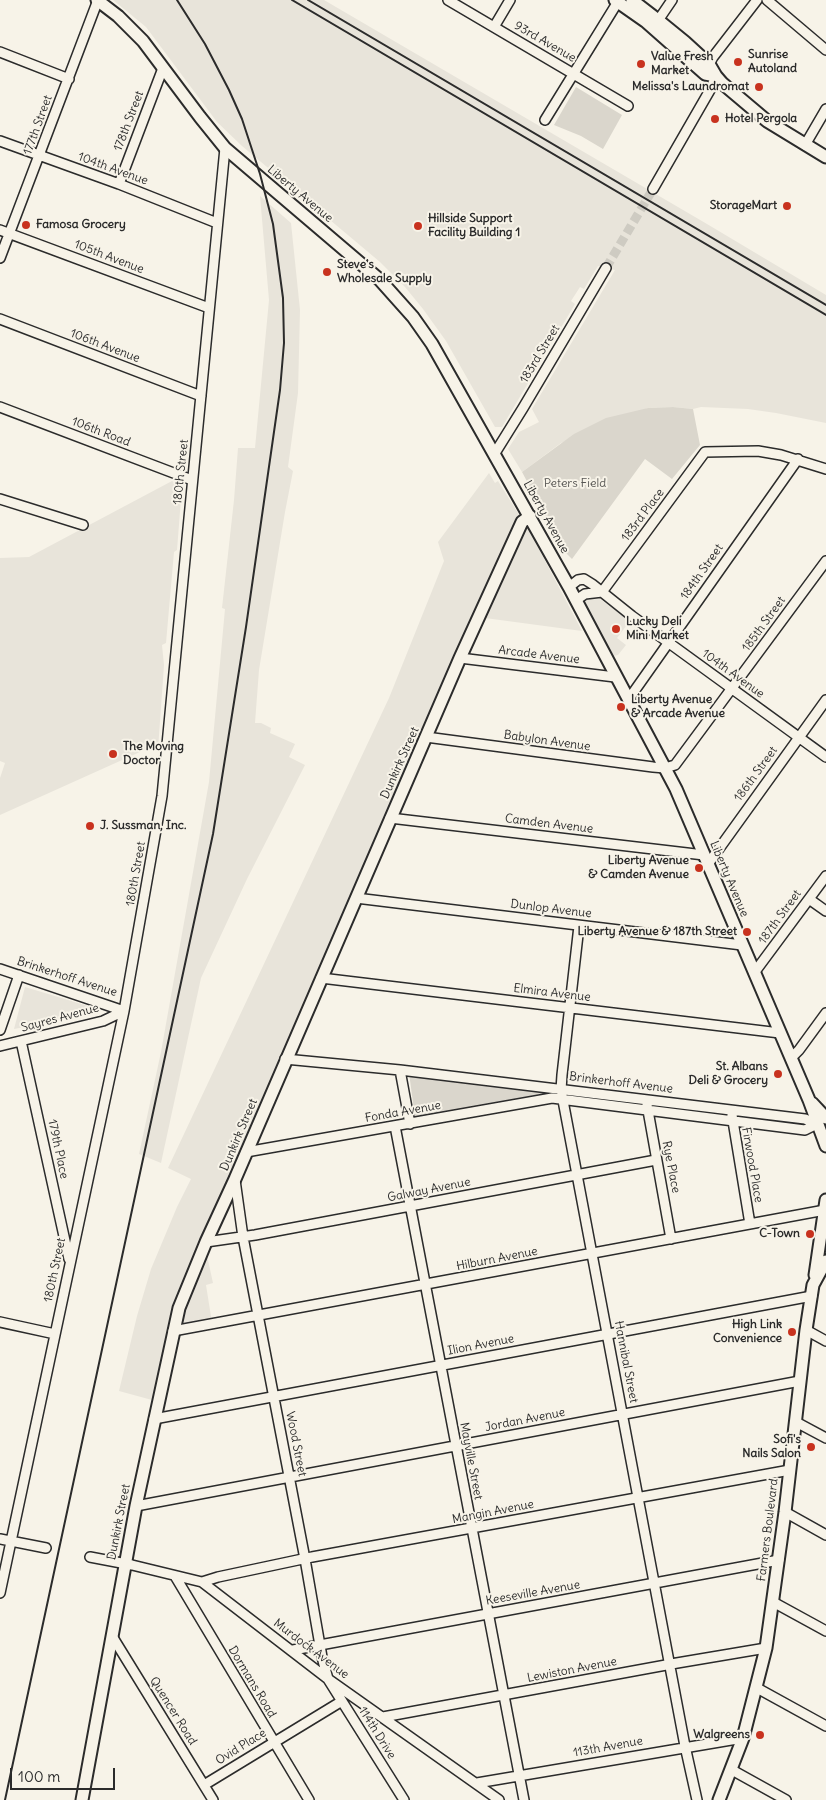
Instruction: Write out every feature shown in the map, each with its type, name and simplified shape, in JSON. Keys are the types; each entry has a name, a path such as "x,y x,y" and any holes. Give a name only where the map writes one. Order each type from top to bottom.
{"main road":[{"name":"Liberty Avenue","path":"98,0 131,28 226,148 364,266 397,298 435,348 569,587 665,768 706,859 808,1100 821,1121"},
{"path":"632,0 767,121 807,142 826,157"},
{"path":"617,1 656,23"},
{"name":"Dunkirk Street","path":"82,1800 136,1506 178,1308 460,658 522,522 530,516"},
{"path":"821,1121 826,1146"},
{"path":"812,1290 825,1205"},
{"name":"Farmers Boulevard","path":"719,1800 743,1738 766,1648 779,1560 812,1290 826,1261"}],"street":[{"name":"177th Street","path":"0,258 98,0"},
{"name":"93rd Avenue","path":"448,0 628,106"},
{"path":"494,27 510,0"},
{"path":"656,23 672,0"},
{"path":"653,189 710,90 710,71 757,0"},
{"path":"767,0 826,50"},
{"path":"545,120 617,1"},
{"path":"0,52 69,78"},
{"name":"178th Street","path":"118,184 164,68"},
{"path":"807,142 826,110"},
{"name":"104th Avenue","path":"0,141 217,223"},
{"name":"180th Street","path":"0,1593 124,1011 162,796 217,223 226,148"},
{"name":"105th Avenue","path":"0,230 209,308"},
{"name":"183rd Street","path":"495,452 606,268"},
{"name":"106th Avenue","path":"0,319 201,396"},
{"name":"106th Road","path":"0,407 192,480"},
{"name":"183rd Place","path":"602,592 705,452 758,452 798,460"},
{"path":"798,460 826,469"},
{"name":"184th Street","path":"628,700 798,460"},
{"path":"0,499 83,525"},
{"name":"185th Street","path":"665,768 677,764 826,561"},
{"name":"104th Avenue","path":"569,587 578,580 584,579 592,584 826,757"},
{"path":"576,600 586,594 602,592"},
{"name":"Arcade Avenue","path":"460,658 616,677"},
{"name":"186th Street","path":"706,859 826,700"},
{"name":"Babylon Avenue","path":"426,737 665,768"},
{"name":"Camden Avenue","path":"390,818 706,859"},
{"name":"187th Street","path":"754,973 826,876"},
{"name":"Dunlop Avenue","path":"356,898 742,945"},
{"path":"809,898 826,911"},
{"name":"Hannibal Street","path":"579,926 561,1090 685,1746 697,1800"},
{"name":"Brinkerhoff Avenue","path":"0,969 124,1011"},
{"path":"0,1030 19,975"},
{"name":"Elmira Avenue","path":"321,978 780,1033"},
{"name":"Sayres Avenue","path":"0,1046 103,1021 124,1011"},
{"path":"791,1058 826,1013"},
{"name":"179th Place","path":"21,1041 70,1261"},
{"name":"Brinkerhoff Avenue","path":"286,1059 400,1070 821,1121"},
{"path":"400,1070 410,1124"},
{"name":"Fonda Avenue","path":"246,1152 552,1098 563,1100"},
{"name":"Brinkerhoff Avenue","path":"563,1100 805,1130 821,1121"},
{"name":"Rye Place","path":"647,1100 647,1110 671,1238"},
{"name":"Firwood Place","path":"731,1110 750,1224"},
{"name":"Mayville Street","path":"396,1126 487,1614 524,1800"},
{"name":"Galway Avenue","path":"206,1242 243,1237 656,1160"},
{"name":"Wood Street","path":"235,1179 243,1237 305,1559 319,1646 328,1679"},
{"path":"225,1200 239,1213"},
{"name":"Hilburn Avenue","path":"174,1331 750,1224 825,1205"},
{"name":"Ilion Avenue","path":"154,1419 608,1334 812,1290"},
{"path":"0,1322 55,1334"},
{"path":"806,1330 826,1341"},
{"name":"Jordan Avenue","path":"136,1506 800,1381"},
{"path":"796,1422 826,1438"},
{"name":"Mangin Avenue","path":"202,1582 305,1559 790,1470"},
{"path":"785,1512 826,1535"},
{"path":"0,1539 46,1548"},
{"name":"Murdock Avenue","path":"90,1557 202,1582 293,1650 328,1679 499,1800"},
{"name":"Keeseville Avenue","path":"293,1650 779,1560"},
{"name":"Dormans Road","path":"175,1576 309,1800"},
{"path":"773,1602 826,1631"},
{"name":"Quencer Road","path":"112,1636 213,1800"},
{"name":"Lewiston Avenue","path":"383,1718 670,1664 766,1648"},
{"name":"114th Drive","path":"328,1679 404,1800"},
{"path":"757,1688 826,1726"},
{"name":"Ovid Place","path":"204,1785 342,1701"},
{"name":"113th Avenue","path":"477,1783 685,1746 743,1738"},
{"path":"732,1770 786,1800"}],"shaded area":[{"path":"113,0 324,0 707,224 826,295 826,423 748,409 701,407 693,409 673,407 648,408 561,443 522,472 508,449 519,432 539,422 532,409 615,270 598,266 584,289 580,287 571,301 575,304 502,427 495,427 446,341 405,287 380,262 242,146 217,122 146,27"},
{"path":"260,196 291,223 300,310 298,393 288,467 293,471 259,670 255,723 261,723 271,728 270,733 295,744 289,757 305,765 247,879 201,978 161,1163 139,1154 161,1052 209,782 225,609 222,608 238,448 255,448 269,300"},
{"path":"489,473 495,483 498,481 531,534 582,631 485,618 238,1184 206,1251 213,1283 206,1285 213,1329 178,1335 163,1403 119,1391 137,1316 151,1269 191,1179 168,1168 389,698 444,561 438,542"},
{"path":"172,481 182,486 177,550 174,552 166,643 162,645 164,665 158,749 151,747 0,815 0,778 5,763 0,761 0,558 29,557"},
{"path":"597,597 630,621 617,638 626,645 618,655 613,656 584,599"},
{"path":"25,987 88,1006 86,1015 14,1029"}],"green space":[{"path":"576,87 622,115 603,149 581,136 554,125"},
{"name":"Peters Field","path":"673,407 693,409 700,445 672,479 645,459 572,559 564,551 522,472 574,434 606,418 648,408"},
{"path":"409,1073 553,1092 415,1117"}],"tunnel":[{"path":"606,268 653,189"}],"railway":[{"path":"5,1800 213,834 246,627 280,390 284,343 283,298 273,224 260,174 242,119 229,90 205,44 177,0"},
{"path":"292,0 826,315"},
{"path":"308,0 826,305"}],"place":[{"name":"Sunrise Autoland","path":"738,62"},
{"name":"Value Fresh Market","path":"641,64"},
{"name":"Melissa's Laundromat","path":"759,87"},
{"name":"Hotel Pergola","path":"715,119"},
{"name":"StorageMart","path":"787,206"},
{"name":"Famosa Grocery","path":"26,225"},
{"name":"Hillside Support Facility Building 1","path":"418,226"},
{"name":"Steve's Wholesale Supply","path":"327,272"},
{"name":"Lucky Deli Mini Market","path":"616,629"},
{"name":"Liberty Avenue & Arcade Avenue","path":"621,707"},
{"name":"The Moving Doctor","path":"113,754"},
{"name":"J. Sussman, Inc.","path":"90,826"},
{"name":"Liberty Avenue & Camden Avenue","path":"699,868"},
{"name":"Liberty Avenue & 187th Street","path":"747,932"},
{"name":"St. Albans Deli & Grocery","path":"778,1074"},
{"name":"C-Town","path":"810,1234"},
{"name":"High Link Convenience","path":"792,1332"},
{"name":"Sofi's Nails Salon","path":"811,1447"},
{"name":"Walgreens","path":"760,1735"}]}
